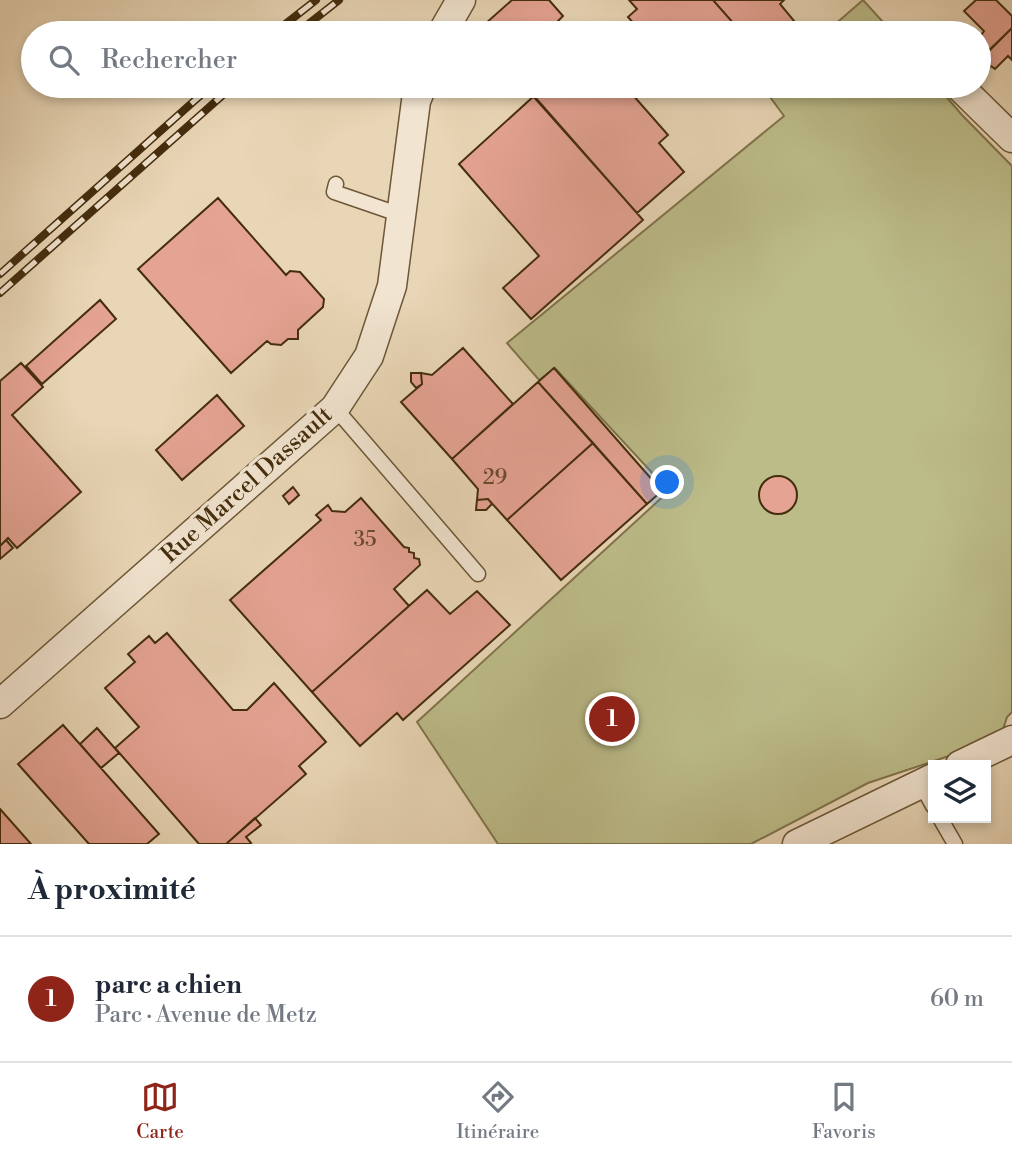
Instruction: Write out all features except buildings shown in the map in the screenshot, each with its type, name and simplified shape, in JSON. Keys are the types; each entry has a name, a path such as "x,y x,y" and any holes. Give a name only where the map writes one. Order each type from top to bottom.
{"street":[{"path":"449,21 461,0"},
{"name":"Rue Marcel Dassault","path":"0,704 335,408 369,356 392,286 417,98"},
{"path":"971,98 1012,138"},
{"path":"970,760 1012,740"},
{"path":"797,844 928,790"}],"lane":[{"path":"336,184 334,192 401,215"},
{"path":"335,408 478,574"},
{"path":"943,823 955,844"}],"green space":[{"path":"863,0 882,21 839,21"},
{"path":"771,98 947,98 1012,166 1012,712 1007,717 1000,739 937,760 928,760 928,763 868,783 751,844 498,844 417,722 669,491 555,368 539,380 507,343 784,116"}],"railway":[{"path":"289,21 316,0"},
{"path":"312,21 339,0"},
{"path":"0,274 198,98"},
{"path":"0,293 219,98"}],"place":[{"name":"parc a chien","path":"612,719"}]}
